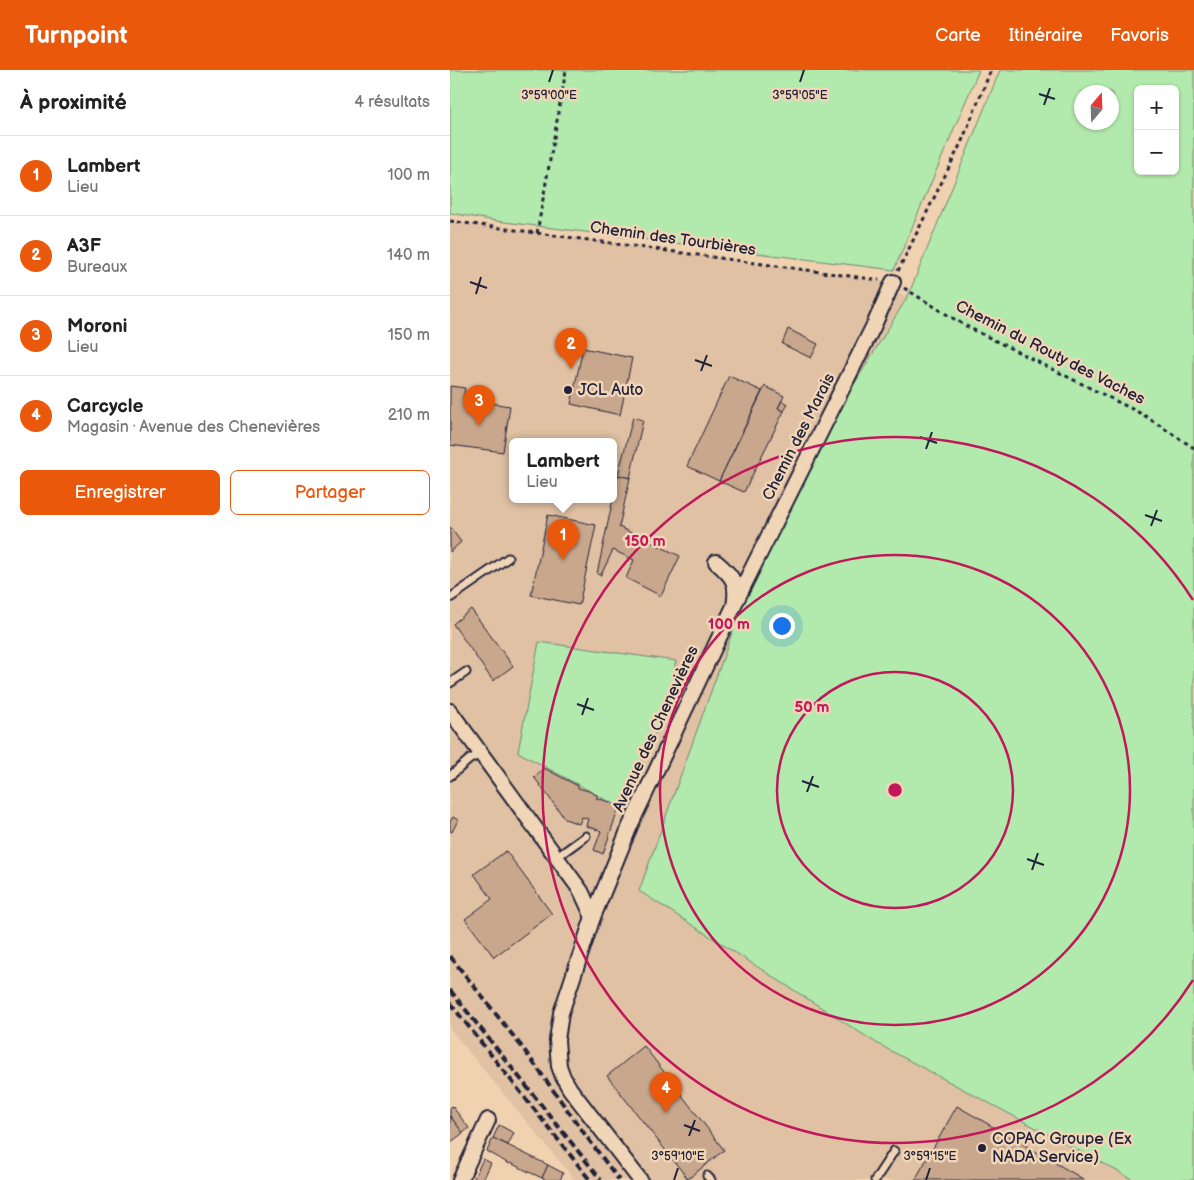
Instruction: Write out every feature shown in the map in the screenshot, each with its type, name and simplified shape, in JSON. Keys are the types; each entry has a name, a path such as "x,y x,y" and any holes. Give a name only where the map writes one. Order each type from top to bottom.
{"street":[{"name":"Chemin des Marais","path":"734,606 874,325 893,282"},
{"name":"Avenue des Chenevières","path":"640,1180 570,1089 559,1066 557,1040 561,1013 594,917 630,826 734,606 736,591 734,581 726,570 716,562"},
{"path":"450,711 581,891 594,917"},
{"path":"460,1180 488,1120"}],"lane":[{"path":"450,598 508,558"},
{"path":"450,683 466,672"},
{"path":"450,776 470,759 481,754"},
{"path":"557,857 586,836"},
{"path":"878,1179 894,1152"}],"path":[{"path":"537,233 566,70"},
{"path":"893,282 962,141 991,70"},
{"name":"Chemin des Tourbières","path":"450,221 893,282"},
{"name":"Chemin du Routy des Vaches","path":"893,282 964,325 1142,414 1194,448"}],"shaded area":[{"path":"450,221 893,282 888,293 908,296 823,435 1138,1180 575,1180 450,1029"}],"green space":[{"path":"450,70 979,70 894,270 496,221 450,213"},
{"path":"1000,70 1194,70 1194,1180 1134,1180 878,1044 639,891 775,514 908,296"},
{"path":"539,642 676,661 674,669 683,676 619,807 518,752"}],"building":[{"path":"788,329 818,344 811,358 782,344"},
{"path":"583,348 632,358 620,415 571,404"},
{"path":"729,376 762,391 719,481 687,466"},
{"path":"450,386 465,388 463,399 510,406 503,452 450,445"},
{"path":"765,386 784,396 778,408 784,411 744,492 719,481"},
{"path":"782,401 788,404 784,411 778,408"},
{"path":"633,417 643,420 630,478 618,475"},
{"path":"618,475 630,478 619,527 680,556 661,596 626,578 634,560 613,550 601,575 597,574 612,503 617,503"},
{"path":"548,515 596,525 579,605 531,595"},
{"path":"450,527 461,542 450,552"},
{"path":"471,609 513,666 493,681 453,624"},
{"path":"544,768 578,786 578,788 598,796 596,798 619,807 603,854 594,850 601,831 586,826 588,819 582,817 579,824 565,819 534,777"},
{"path":"453,817 458,820 452,832 450,831 450,822"},
{"path":"506,851 552,914 494,957 465,919 492,899 474,874"},
{"path":"644,1046 724,1150 688,1179 607,1076"},
{"path":"452,1106 469,1128 463,1133 450,1116 450,1108"},
{"name":"COPAC Groupe (Ex NADA Service)","path":"957,1106 1085,1180 915,1180"},
{"path":"450,1116 463,1133 450,1143"},
{"path":"499,1125 514,1133 508,1145 493,1138"},
{"path":"493,1138 548,1165 542,1178 509,1164 487,1151"},
{"path":"483,1159 491,1163 483,1180 473,1180"},
{"path":"548,1165 563,1173 560,1180 546,1180 542,1178"}],"railway":[{"path":"450,956 522,1047 619,1180"},
{"path":"450,990 601,1180"},
{"path":"450,1003 590,1180"}],"place":[{"name":"A3F","path":"571,369"},
{"name":"JCL Auto","path":"568,390"},
{"name":"Moroni","path":"479,426"},
{"name":"Lambert","path":"563,560"},
{"name":"Carcycle","path":"666,1113"},
{"name":"COPAC Groupe (Ex NADA Service)","path":"982,1148"}]}
